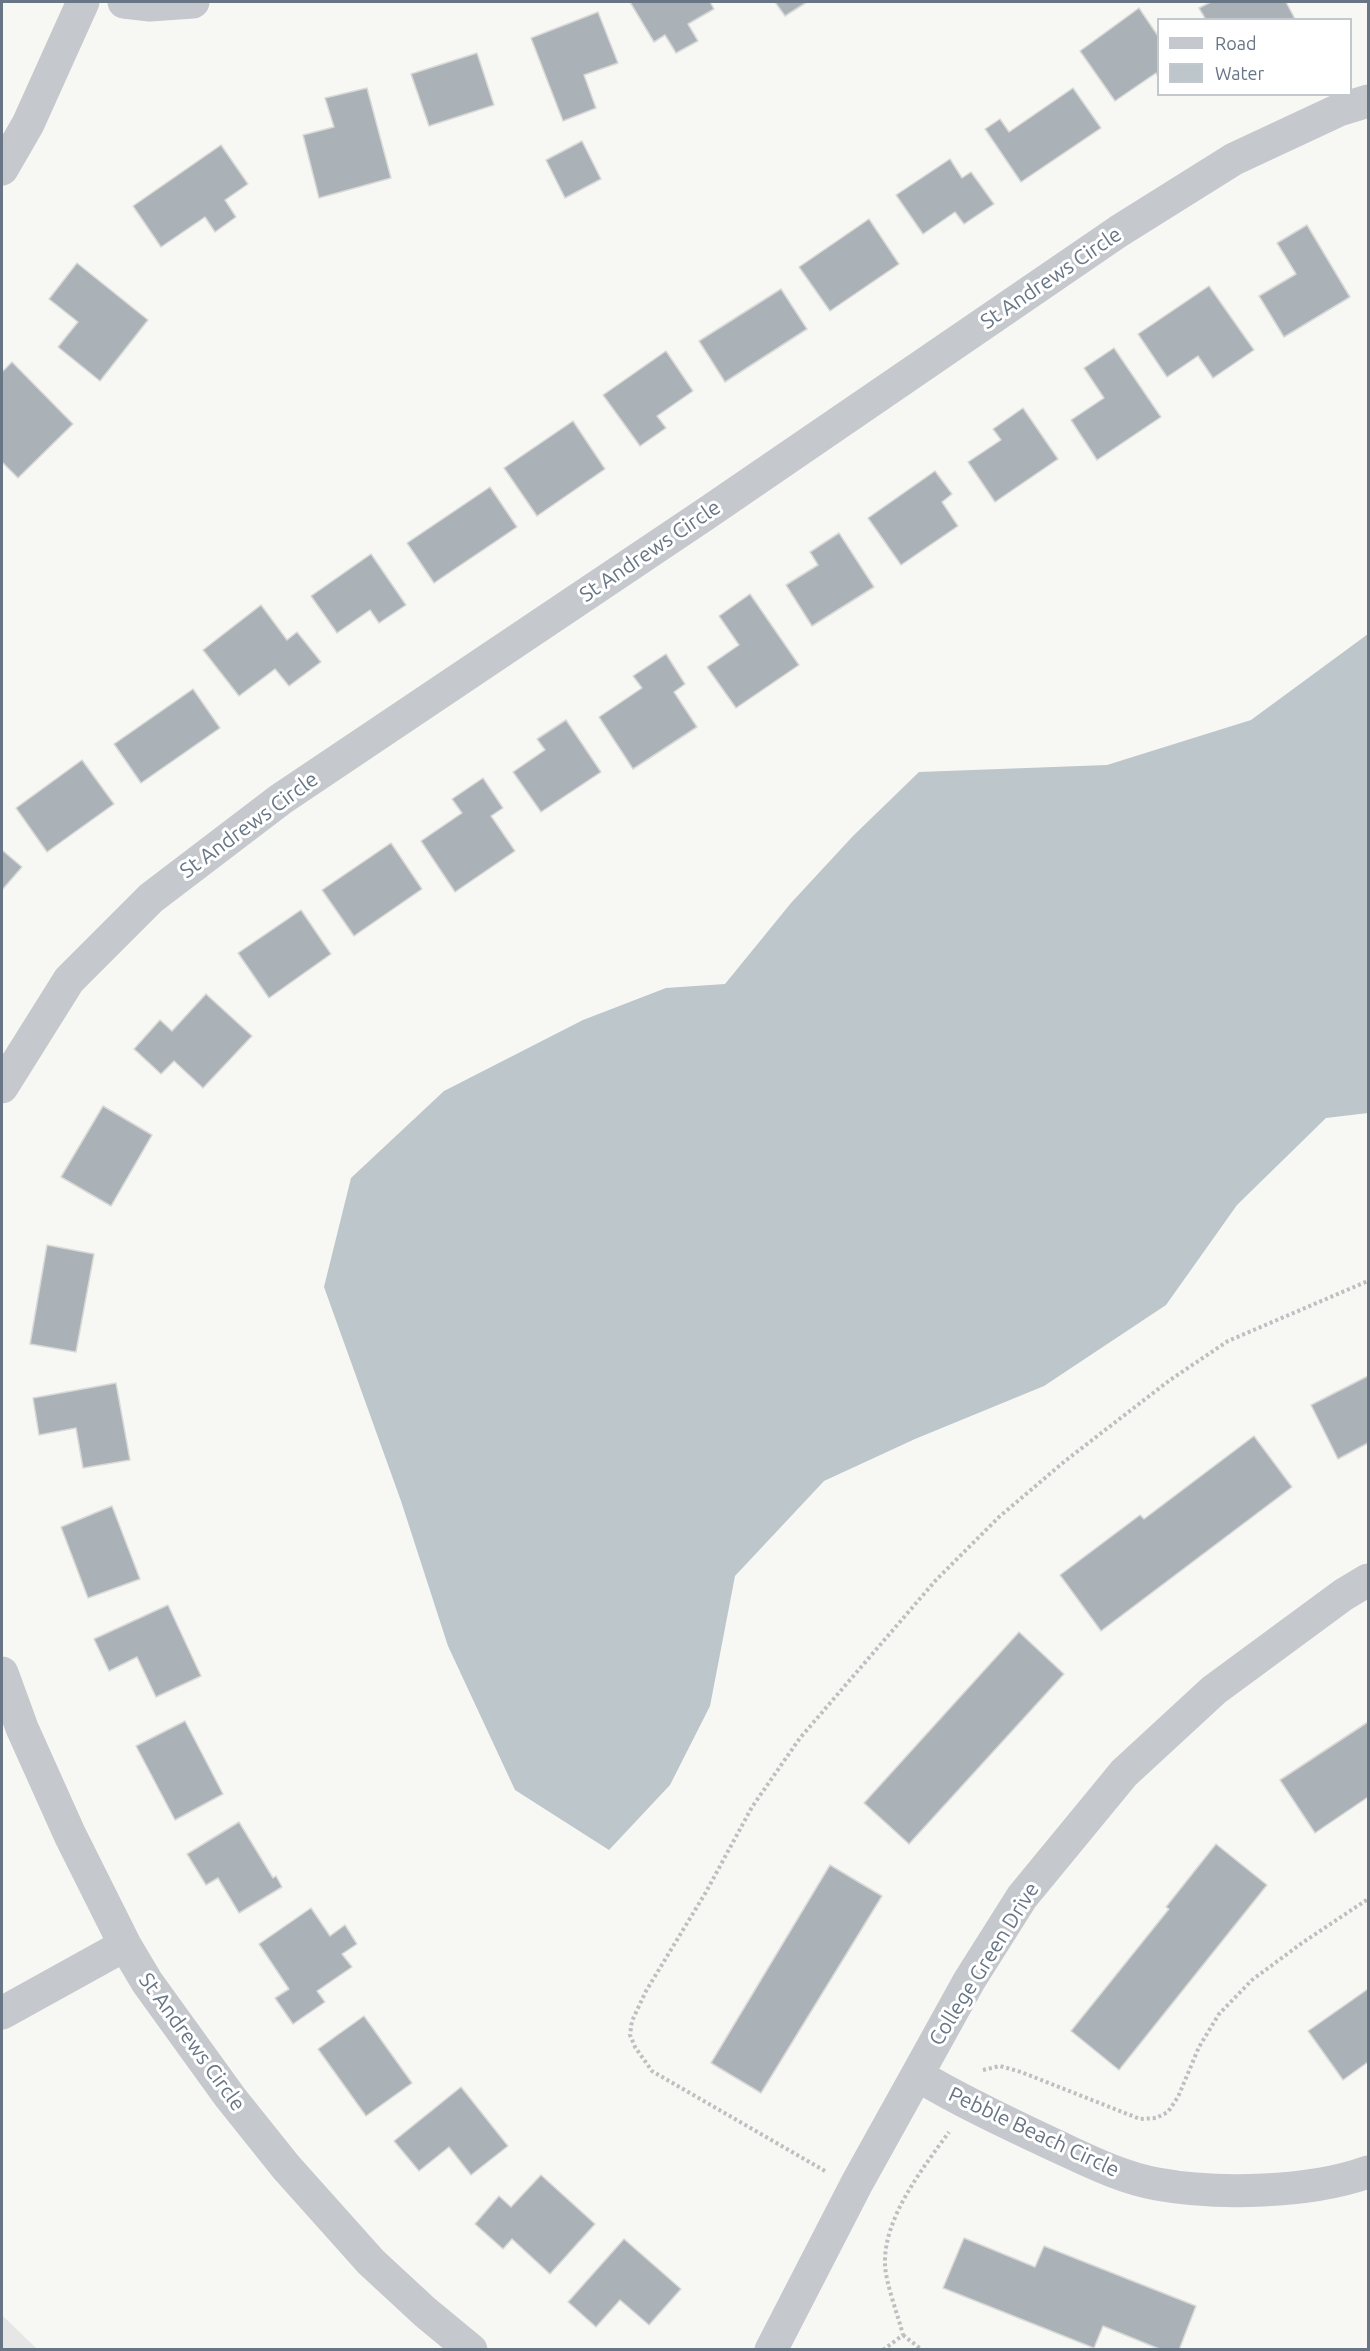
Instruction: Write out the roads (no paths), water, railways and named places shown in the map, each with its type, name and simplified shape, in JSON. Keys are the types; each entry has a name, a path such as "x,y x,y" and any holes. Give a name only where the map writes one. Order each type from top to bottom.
{"street":[{"path":"2,169 28,124 83,2"},
{"path":"124,2 150,5 194,2"},
{"name":"St Andrews Circle","path":"2,1087 69,980 151,897 281,799 707,513 1119,231 1234,159 1339,110 1368,101"},
{"name":"College Green Drive","path":"771,2349 857,2183 969,1981 1022,1897 1124,1773 1214,1690 1343,1595 1368,1580"},
{"name":"St Andrews Circle","path":"2,1673 26,1739 70,1835 125,1945 154,1992 230,2097 286,2167 371,2262 424,2312 471,2349"},
{"path":"2,2013 125,1945"},
{"name":"Pebble Beach Circle","path":"917,2075 964,2103 1103,2168 1156,2184 1224,2190 1304,2188 1348,2180 1368,2172"}],"water":[{"path":"1368,634 1368,1113 1326,1118 1237,1205 1166,1305 1044,1386 915,1439 824,1481 735,1576 710,1706 670,1785 609,1850 515,1790 448,1646 401,1501 324,1287 351,1178 444,1091 583,1020 666,988 725,984 791,903 853,836 919,772 1107,765 1251,720"}]}
